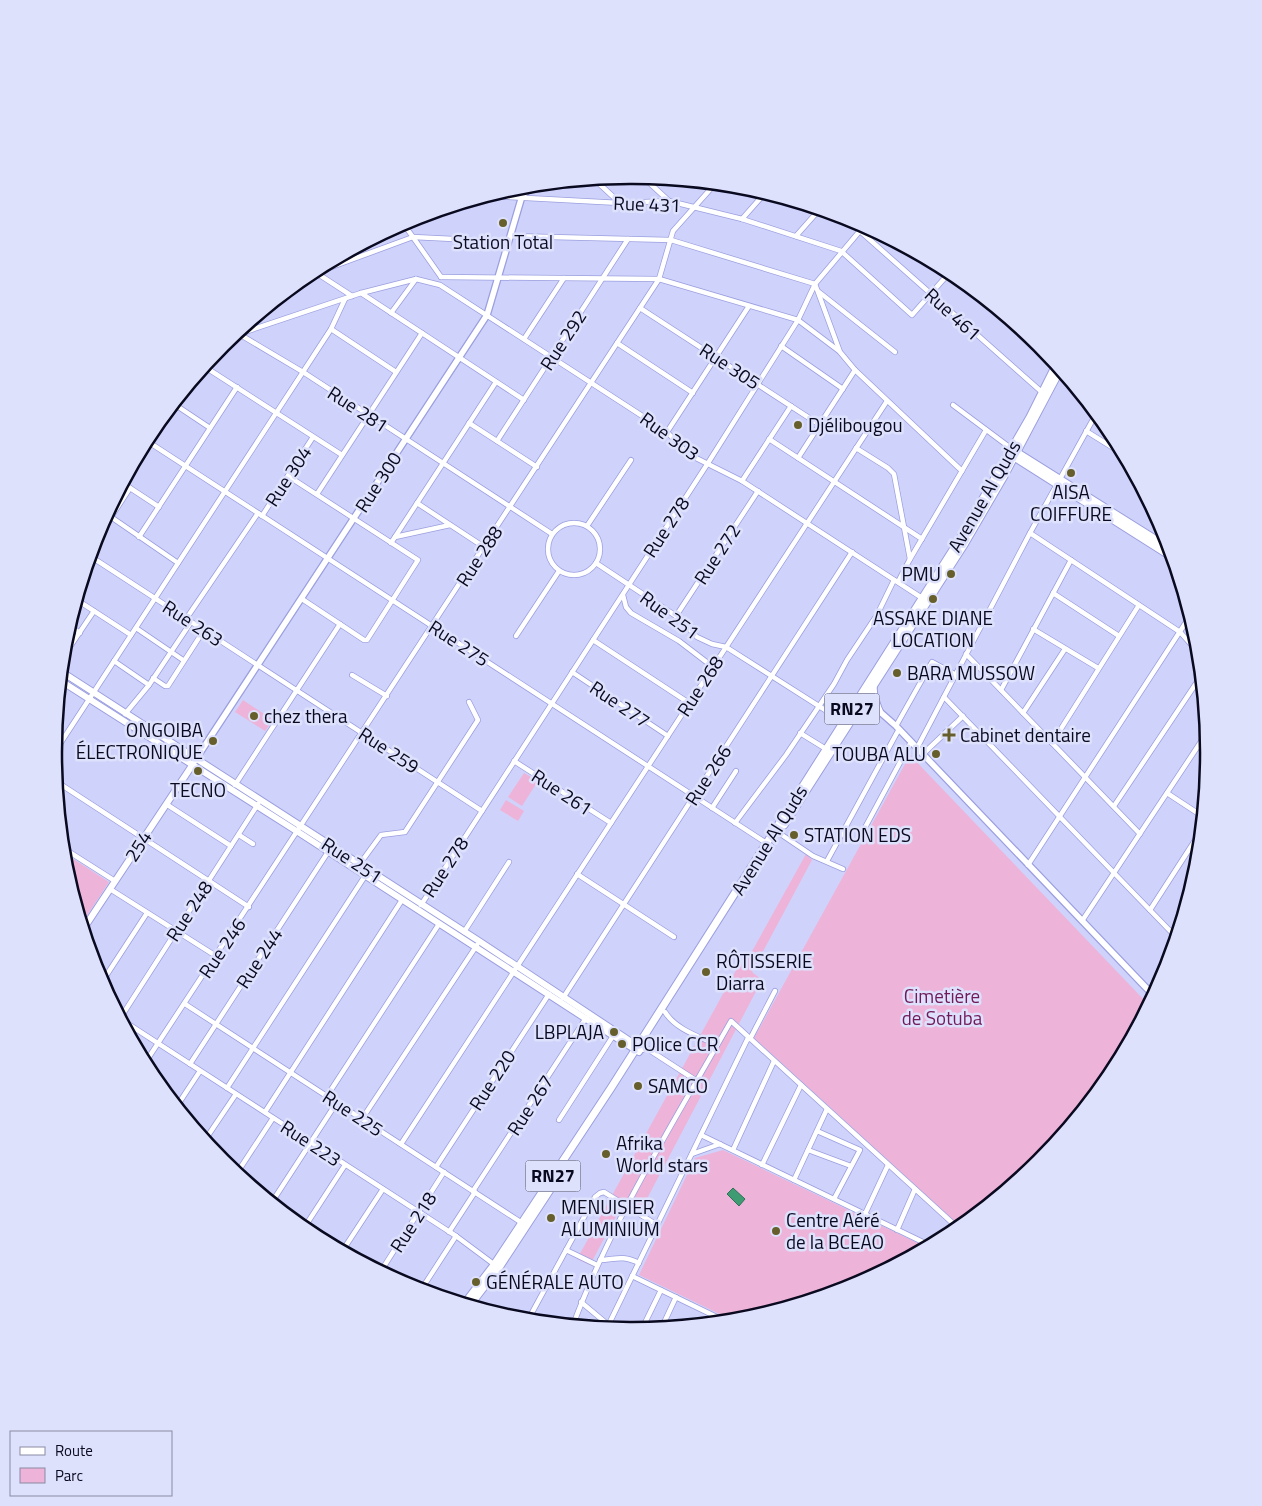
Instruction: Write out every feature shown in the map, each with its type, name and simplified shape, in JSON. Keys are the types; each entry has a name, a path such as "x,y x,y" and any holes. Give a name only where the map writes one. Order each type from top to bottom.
{"main road":[{"name":"Avenue Al Quds","path":"1044,395 1053,373"},
{"name":"Avenue Al Quds","path":"470,1298 497,1266 522,1223 665,1012 826,750 844,722 873,686 965,543 1044,395 1056,376"},
{"name":"Avenue Al Quds","path":"474,1299 640,1049 769,845 779,833 856,713 865,694 922,598 1013,453"},
{"path":"1013,453 1158,542"},
{"path":"1058,481 1162,550"},
{"name":"Rue 251","path":"68,676 124,716 233,787 464,932 477,944"},
{"name":"Rue 251","path":"67,684 124,716"},
{"path":"856,713 867,710 879,711 874,697 873,686"},
{"name":"254","path":"88,921 195,762"},
{"name":"Rue 251","path":"300,829 328,852 439,924 477,944 640,1049"},
{"name":"Rue 251","path":"516,969 549,994 613,1036 640,1049"}],"street":[{"path":"652,185 669,201"},
{"path":"601,186 620,203"},
{"name":"Rue 288","path":"300,829 659,279 673,231 710,190"},
{"name":"Rue 431","path":"517,196 620,203 669,201 742,219 842,251"},
{"name":"Rue 300","path":"195,762 487,315 522,196"},
{"path":"742,219 759,199"},
{"path":"796,236 815,215"},
{"path":"409,230 441,277 440,285"},
{"name":"Rue 278","path":"420,904 708,463 798,320 815,284 859,232"},
{"name":"Rue 461","path":"864,235 1044,395"},
{"path":"510,236 671,240 815,284 840,352"},
{"path":"346,262 413,237 494,241"},
{"name":"Rue 292","path":"497,441 628,239"},
{"path":"842,251 912,315 944,278"},
{"path":"322,276 352,296"},
{"path":"441,277 659,279 798,320 840,352 855,370 962,471"},
{"path":"524,339 564,278"},
{"path":"252,330 361,293 416,279"},
{"path":"391,313 416,279"},
{"name":"Rue 303","path":"416,279 440,285 667,432 688,454 742,481 922,598"},
{"path":"818,292 895,352"},
{"path":"361,293 524,400"},
{"path":"63,740 331,329 345,299"},
{"path":"667,432 749,306"},
{"name":"Rue 305","path":"640,308 820,425"},
{"path":"331,329 396,372"},
{"path":"316,494 422,333"},
{"name":"Rue 281","path":"242,339 303,372 552,534"},
{"path":"617,343 693,393"},
{"path":"781,346 843,389"},
{"path":"798,458 855,370"},
{"path":"211,371 342,455"},
{"path":"391,543 496,382"},
{"path":"139,537 237,387"},
{"name":"Rue 268","path":"401,1144 887,401"},
{"path":"952,404 1013,453"},
{"path":"742,481 791,406"},
{"path":"180,408 210,428"},
{"path":"917,748 1030,533 1092,421"},
{"path":"470,423 537,466"},
{"path":"735,823 786,755 819,706 877,614 986,430"},
{"path":"1086,431 1109,445"},
{"name":"Rue 304","path":"124,716 149,686 189,620 314,437"},
{"path":"769,439 922,539"},
{"name":"Rue 275","path":"153,445 769,845"},
{"path":"856,448 888,468 894,474 910,559"},
{"path":"587,526 631,460"},
{"path":"288,476 418,560 368,639 365,640 302,599"},
{"path":"122,500 130,488 159,506"},
{"name":"Rue 272","path":"676,616 758,491"},
{"path":"417,504 484,547"},
{"path":"113,519 178,563"},
{"path":"568,523 578,523 587,526 594,531 598,538 600,555 596,563 583,574 575,575 559,571 549,557 548,549 552,534 568,523"},
{"path":"395,537 450,525"},
{"path":"1030,533 1180,632 1189,642"},
{"name":"Rue 266","path":"563,998 852,552"},
{"name":"Rue 263","path":"97,560 296,690"},
{"path":"1001,690 1071,560"},
{"name":"Rue 251","path":"596,563 676,616 698,637 712,644 726,647 844,722"},
{"path":"516,636 559,571"},
{"path":"1053,593 1118,636"},
{"path":"623,594 626,607 631,613 679,641 713,667"},
{"path":"83,604 131,635"},
{"path":"1052,743 1139,605"},
{"path":"73,643 94,611"},
{"path":"233,787 340,624"},
{"path":"1028,865 1185,625"},
{"path":"136,628 183,660"},
{"path":"1033,629 1098,668"},
{"path":"76,630 80,633"},
{"path":"153,678 168,686 204,630"},
{"path":"593,640 689,703"},
{"path":"1023,713 1065,649"},
{"path":"966,654 1140,834"},
{"path":"114,662 149,686"},
{"path":"827,861 932,662 956,675"},
{"name":"Rue 277","path":"572,672 668,736"},
{"path":"352,675 387,696"},
{"path":"1114,806 1195,684"},
{"name":"Rue 259","path":"296,690 482,811"},
{"path":"865,694 879,711 923,754 1147,990"},
{"path":"944,697 1170,931"},
{"path":"360,865 380,835 405,832 478,720 469,702"},
{"path":"923,754 963,716"},
{"path":"800,733 826,750"},
{"path":"861,835 911,742"},
{"path":"1082,921 1200,744"},
{"name":"Rue 261","path":"514,762 611,823"},
{"path":"712,808 736,771"},
{"path":"64,786 249,907"},
{"path":"1167,793 1196,812"},
{"name":"Rue 248","path":"124,1010 259,803"},
{"path":"166,804 232,846"},
{"name":"Rue 246","path":"150,1056 300,829"},
{"path":"779,833 813,856 843,869"},
{"path":"239,835 253,844"},
{"path":"1150,910 1192,843"},
{"name":"Rue 244","path":"190,1064 328,852"},
{"path":"71,853 115,881"},
{"path":"464,932 509,862"},
{"path":"578,874 674,937"},
{"path":"227,1088 365,876"},
{"path":"110,889 216,956"},
{"path":"265,1112 402,900"},
{"path":"107,974 147,913"},
{"path":"327,1096 439,924"},
{"path":"362,1119 477,944"},
{"path":"612,1321 701,1135 749,1038 775,991"},
{"name":"Rue 220","path":"436,1167 549,994"},
{"name":"Rue 225","path":"185,1004 522,1223"},
{"path":"665,1012 669,1019 686,1030 717,1045"},
{"name":"Rue 267","path":"449,1232 586,1018"},
{"path":"575,1318 626,1207 730,1022 952,1222"},
{"name":"Rue 223","path":"134,1028 456,1236 497,1266"},
{"path":"558,1120 613,1036"},
{"path":"640,1049 697,1081"},
{"path":"733,1150 774,1061"},
{"path":"181,1100 200,1071"},
{"path":"762,1165 801,1085"},
{"path":"209,1134 236,1094"},
{"path":"276,1196 337,1102"},
{"path":"794,1180 827,1109"},
{"path":"242,1167 273,1118"},
{"path":"817,1131 860,1150 834,1199"},
{"path":"701,1135 921,1241"},
{"path":"692,1154 720,1144"},
{"path":"808,1150 851,1166"},
{"path":"308,1221 345,1165"},
{"path":"865,1214 888,1165"},
{"name":"Rue 218","path":"385,1265 444,1172"},
{"path":"346,1245 383,1189"},
{"path":"897,1230 915,1189"},
{"path":"532,1313 596,1196 600,1193 604,1192 657,1226"},
{"path":"426,1283 456,1236"},
{"path":"566,1250 599,1263 623,1257 639,1262"},
{"path":"632,1276 713,1316"},
{"path":"646,1321 661,1290"},
{"path":"665,1320 676,1297"},
{"path":"581,1302 602,1320"}],"green space":[{"name":"chez thera","path":"243,700 273,720 265,731 235,712"},
{"name":"Cimetière de Sotuba","path":"910,755 1143,999 1104,1069 1058,1128 1006,1180 954,1221 754,1038"},
{"path":"524,773 538,781 522,806 508,797"},
{"path":"506,800 524,811 518,821 500,810"},
{"path":"806,854 812,860 752,972 762,980 640,1212 623,1203 590,1265 577,1259 740,963 745,964"},
{"path":"72,858 109,882 87,916"},
{"name":"Centre Aéré de la BCEAO","path":"723,1150 918,1243 882,1263 814,1291 778,1302 721,1314 639,1275 695,1158"}],"shaded area":[{"path":"733,1188 745,1199 739,1206 727,1194"}],"place":[{"name":"Station Total","path":"503,223"},
{"name":"Djélibougou","path":"798,425"},
{"name":"AISA COIFFURE","path":"1071,473"},
{"name":"PMU","path":"951,574"},
{"name":"ASSAKE DIANE LOCATION","path":"933,599"},
{"name":"BARA MUSSOW","path":"897,673"},
{"name":"chez thera","path":"254,716"},
{"name":"Cabinet dentaire","path":"949,735"},
{"name":"ONGOIBA ÉLECTRONIQUE","path":"213,741"},
{"name":"TOUBA ALU","path":"936,754"},
{"name":"TECNO","path":"198,771"},
{"name":"STATION EDS","path":"794,835"},
{"name":"RÔTISSERIE Diarra","path":"706,972"},
{"name":"LBPLAJA","path":"614,1032"},
{"name":"POlice CCR","path":"622,1044"},
{"name":"SAMCO","path":"638,1086"},
{"name":"Afrika World stars","path":"606,1154"},
{"name":"MENUISIER ALUMINIUM","path":"551,1218"},
{"name":"Centre Aéré de la BCEAO","path":"776,1231"},
{"name":"GÉNÉRALE AUTO","path":"476,1282"}]}
